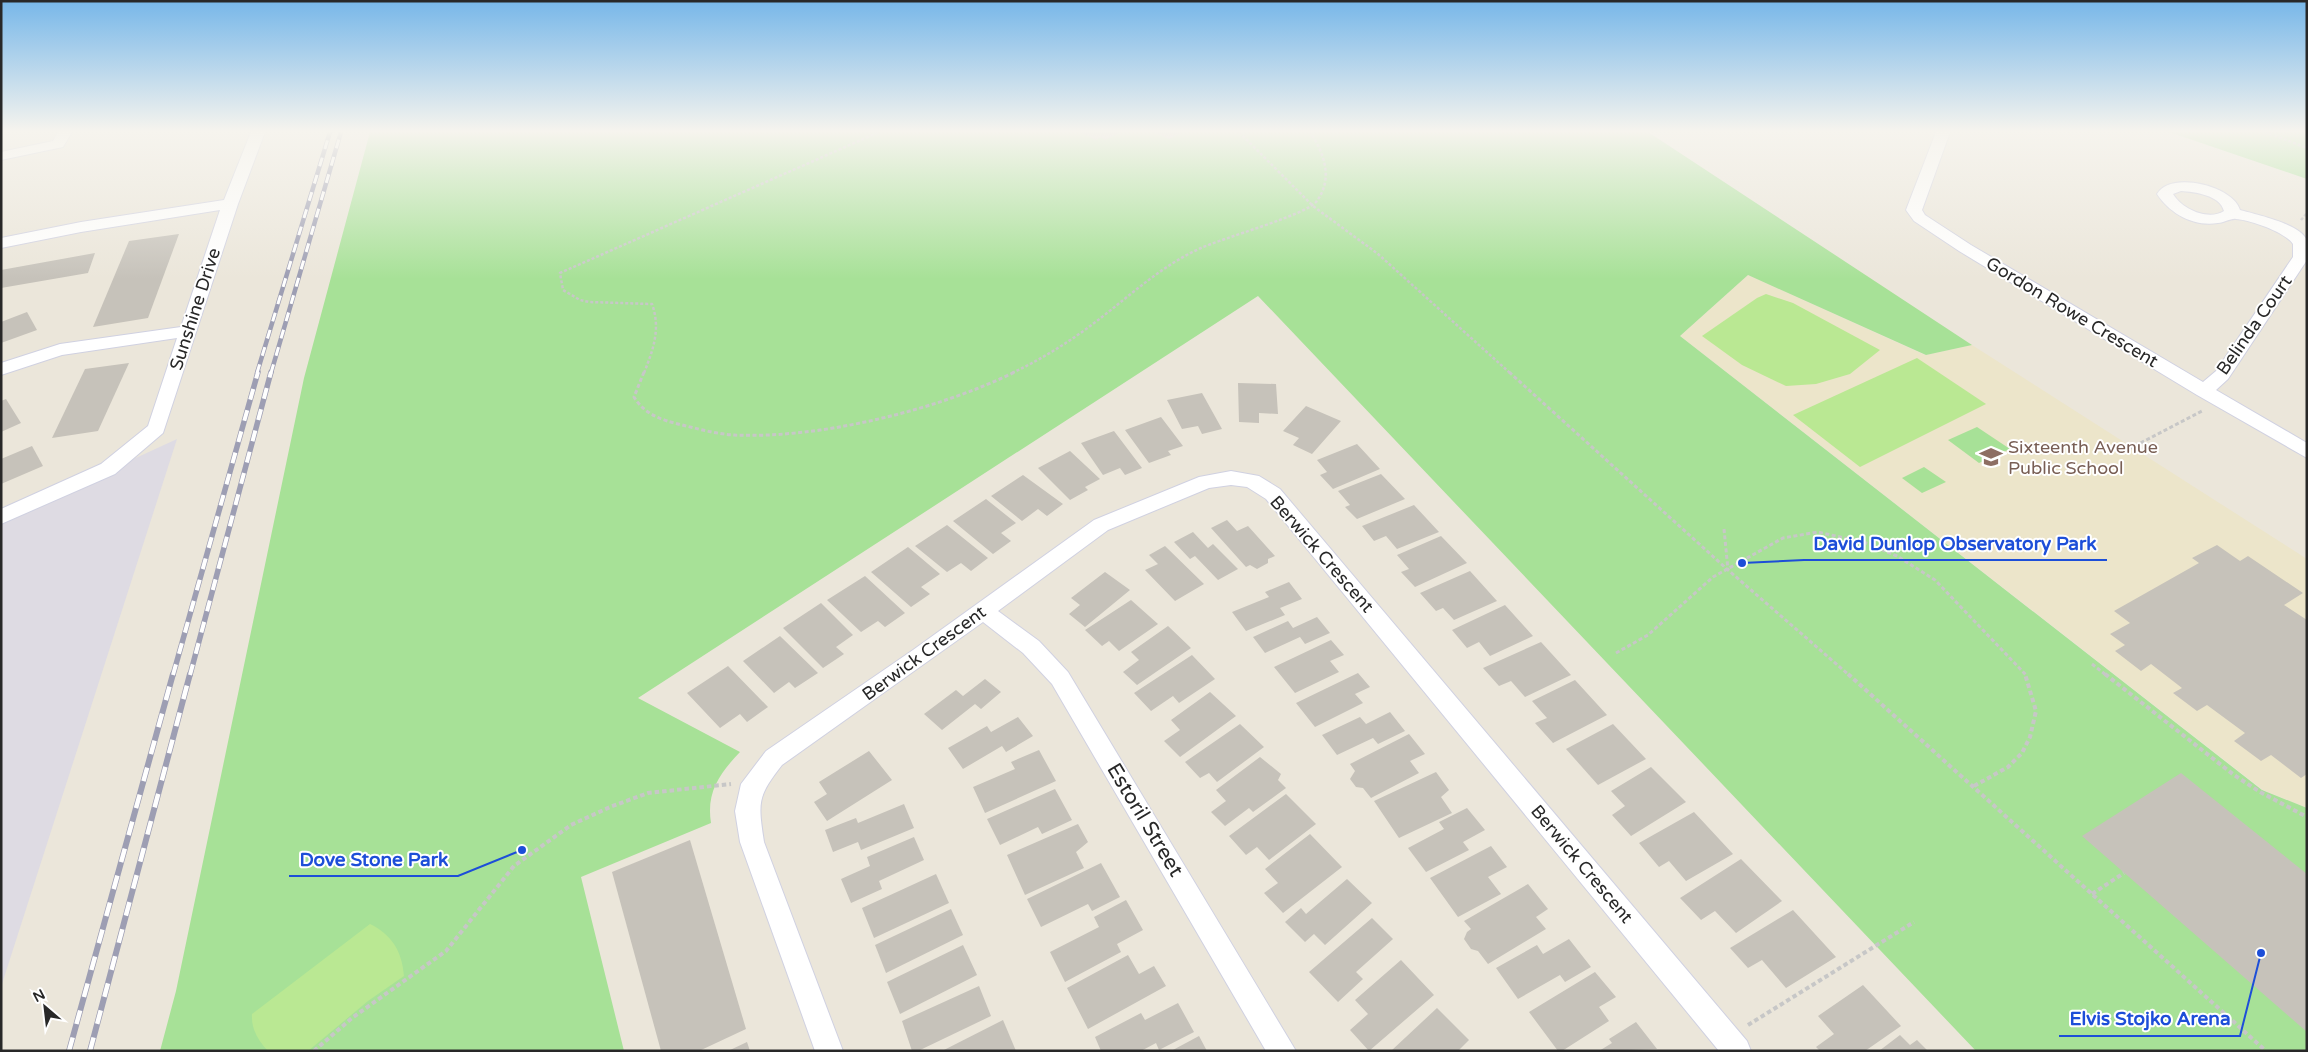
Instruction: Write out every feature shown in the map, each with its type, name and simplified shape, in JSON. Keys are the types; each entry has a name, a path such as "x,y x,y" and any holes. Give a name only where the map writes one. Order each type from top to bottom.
{"street":[{"name":"Sunshine Drive","path":"1,517 108,469 156,429 239,181"},
{"name":"Gordon Rowe Crescent","path":"1925,181 1914,210 1919,218 1958,244 2307,452"},
{"path":"1,243 230,204"},
{"name":"Belinda Court","path":"2203,391 2222,375 2301,257 2302,246 2298,238 2268,224 2232,213"},
{"path":"1,369 60,350 188,331"},
{"name":"Berwick Crescent","path":"829,1051 752,842 747,811 753,784 774,758 1101,526 1206,482 1232,478 1252,481 1273,494 1732,1044"},
{"name":"Estoril Street","path":"983,611 1031,648 1060,678 1282,1051"}],"path":[{"path":"768,181 560,273 563,290 581,300 606,304 652,304 658,314 658,331 634,397 638,406 653,417 705,432 743,435 784,432 829,427 878,417 936,402 988,384 1034,362 1080,334 1173,262 1229,236 1313,206 1323,192 1326,181"},
{"path":"1288,181 1313,206 1378,254 1728,570 1974,786 2266,1051"},
{"path":"2129,449 2221,401"},
{"path":"1724,529 1728,570"},
{"path":"1616,653 1648,635 1713,576 1728,570 1783,538 1818,532 1866,543 1897,556 1935,580 2026,675 2036,711 2030,737 2022,753 2008,767 1974,786"},
{"path":"2092,664 2234,775 2307,817"},
{"path":"314,1051 352,1018 446,951 514,866 571,825 610,807 648,793 721,783 753,784"},
{"path":"2092,894 2124,873"},
{"path":"1732,1044 1914,922"}],"shaded area":[{"name":"Sixteenth Avenue Public School","path":"1748,275 1925,355 1972,345 2307,559 2307,808 2263,790 1680,336"},
{"path":"177,439 1,987 1,520"}],"green space":[{"path":"357,181 1723,181 1972,345 1926,355 1748,275 1680,336 2262,790 2307,808 2307,1051 1976,1051 1258,296 638,698 740,752 726,768 716,784 711,802 711,823 581,877 624,1051 160,1051 176,991 304,378"},
{"path":"1766,294 1793,303 1880,350 1850,374 1816,384 1786,386 1742,365 1702,336 1757,298"},
{"path":"1917,358 1986,404 1860,467 1793,415"},
{"path":"1977,427 2010,449 1979,463 1948,440"},
{"path":"1924,467 1946,482 1922,493 1902,478"},
{"path":"370,924 384,933 398,951 404,976 368,1001 308,1051 268,1051 256,1034 252,1014"}],"building":[{"path":"179,234 148,318 93,327 129,241"},
{"path":"95,253 88,273 1,288 1,270"},
{"path":"27,312 37,330 1,343 1,322"},
{"path":"129,363 98,431 52,438 85,369"},
{"path":"1238,383 1276,384 1278,414 1259,413 1259,423 1239,422"},
{"path":"1202,393 1222,429 1202,434 1198,426 1182,429 1167,400"},
{"path":"6,399 21,423 1,432 1,401"},
{"path":"1306,406 1341,421 1312,454 1293,445 1299,438 1283,431"},
{"path":"1161,417 1183,446 1168,451 1171,455 1149,463 1125,430"},
{"path":"1114,431 1142,468 1125,475 1120,468 1103,475 1081,443"},
{"path":"1357,444 1380,469 1333,489 1320,475 1327,472 1317,460"},
{"path":"32,446 43,466 1,484 1,459"},
{"path":"1070,451 1100,479 1085,487 1088,490 1070,500 1038,468"},
{"path":"1381,474 1405,499 1357,519 1345,507 1350,505 1338,491"},
{"path":"1023,475 1063,504 1047,516 1038,509 1022,521 991,496"},
{"path":"986,499 1016,523 1001,533 1011,541 993,554 953,521"},
{"path":"1414,505 1439,532 1397,549 1386,536 1374,541 1362,526"},
{"path":"1227,520 1237,531 1248,526 1275,556 1268,559 1268,563 1257,569 1250,565 1246,567 1211,528"},
{"path":"947,525 988,558 971,571 961,563 947,572 915,546"},
{"path":"1193,532 1208,548 1213,544 1238,569 1218,580 1195,556 1190,559 1174,542"},
{"path":"1441,536 1467,563 1415,587 1401,572 1409,569 1397,555"},
{"path":"2217,545 2240,561 2248,556 2303,593 2284,605 2307,620 2307,774 2301,778 2271,755 2261,761 2234,741 2245,733 2207,705 2197,711 2173,693 2182,688 2151,664 2141,671 2115,651 2125,645 2110,634 2130,623 2114,611 2199,563 2192,558"},
{"path":"1165,546 1204,584 1175,601 1145,570 1158,564 1149,555"},
{"path":"908,547 940,574 921,587 930,594 911,607 871,572"},
{"path":"1470,571 1497,601 1454,620 1443,608 1436,611 1420,593"},
{"path":"1105,572 1130,590 1085,627 1069,614 1080,605 1071,598"},
{"path":"865,576 905,613 885,627 878,621 861,632 827,600"},
{"path":"1289,582 1302,599 1280,608 1285,615 1246,631 1232,612 1269,597 1265,592"},
{"path":"1131,600 1158,624 1119,651 1109,641 1102,646 1085,630"},
{"path":"821,603 853,635 836,647 844,654 823,668 783,628"},
{"path":"1505,605 1533,636 1490,656 1479,642 1467,648 1452,630"},
{"path":"1317,617 1330,633 1305,644 1300,637 1265,653 1253,637 1288,621 1293,628"},
{"path":"1168,626 1191,648 1137,685 1123,672 1139,660 1131,652"},
{"path":"780,636 818,673 795,688 789,682 774,693 743,661"},
{"path":"1331,640 1344,655 1330,661 1339,672 1295,693 1274,667"},
{"path":"1541,642 1571,675 1525,697 1511,681 1499,686 1483,668"},
{"path":"1192,655 1215,679 1179,703 1173,696 1151,711 1134,693"},
{"path":"728,666 768,707 747,722 740,714 720,728 687,693"},
{"path":"1358,673 1370,687 1355,694 1363,703 1315,727 1296,703"},
{"path":"985,679 1001,692 981,709 975,704 942,730 924,714 956,690 963,696"},
{"path":"1575,680 1607,715 1553,743 1535,723 1547,718 1532,701"},
{"path":"1210,692 1236,716 1180,757 1164,741 1180,730 1171,720"},
{"path":"1390,712 1405,731 1378,744 1373,738 1337,755 1322,735 1360,717 1366,724"},
{"path":"1018,717 1033,736 1006,752 1002,746 963,769 948,748 987,726 991,732"},
{"path":"1240,724 1264,747 1217,782 1209,773 1200,778 1185,762"},
{"path":"1613,724 1646,759 1598,785 1566,749"},
{"path":"1409,734 1425,754 1410,761 1419,773 1371,798 1363,788 1356,787 1350,779 1355,771 1350,764"},
{"path":"1039,750 1056,781 985,813 973,787 1015,769 1011,762"},
{"path":"869,751 892,780 827,821 814,802 827,794 819,782"},
{"path":"1260,757 1281,774 1278,780 1286,788 1253,812 1249,808 1225,826 1211,812 1226,801 1216,790"},
{"path":"1651,767 1686,802 1631,836 1612,815 1625,806 1611,791"},
{"path":"1436,772 1449,790 1441,797 1452,813 1399,838 1374,801"},
{"path":"2181,773 2307,874 2307,1032 2082,836"},
{"path":"1055,789 1072,820 1042,834 1038,827 1000,845 987,819"},
{"path":"1286,794 1316,824 1269,860 1257,847 1246,855 1229,836"},
{"path":"904,804 914,828 861,850 858,842 833,852 825,830 856,818 858,823"},
{"path":"1467,808 1485,830 1463,842 1469,850 1426,872 1408,848 1444,829 1439,822"},
{"path":"1694,812 1733,854 1686,881 1669,861 1659,867 1639,843"},
{"path":"1078,824 1088,842 1076,852 1084,868 1025,895 1007,855"},
{"path":"1310,834 1342,867 1283,913 1264,893 1278,883 1265,869"},
{"path":"914,837 924,860 879,881 882,889 851,903 841,879 870,866 867,857"},
{"path":"690,840 746,1029 699,1051 661,1051 612,872"},
{"path":"1491,846 1507,867 1488,877 1501,894 1458,917 1430,878"},
{"path":"1741,859 1782,901 1736,933 1715,911 1701,920 1680,898"},
{"path":"1101,863 1120,897 1092,911 1088,904 1041,927 1027,899"},
{"path":"936,874 949,903 874,938 862,908"},
{"path":"1347,879 1372,903 1325,945 1314,934 1305,942 1285,922 1301,908 1306,914"},
{"path":"1528,884 1548,909 1536,917 1546,929 1488,964 1478,951 1471,949 1464,939 1467,932 1471,929 1464,921"},
{"path":"1126,900 1143,930 1117,944 1121,952 1065,982 1050,952 1099,927 1094,917"},
{"path":"951,909 963,935 886,973 875,945"},
{"path":"1793,910 1836,957 1786,988 1762,960 1748,968 1730,948"},
{"path":"1372,918 1393,939 1356,972 1363,979 1338,1002 1309,972"},
{"path":"1569,939 1591,967 1565,982 1560,975 1518,999 1496,968 1537,945 1543,954"},
{"path":"963,945 977,975 900,1014 887,982"},
{"path":"1128,955 1139,974 1154,966 1166,986 1088,1029 1067,988"},
{"path":"1401,960 1434,995 1369,1051 1350,1030 1368,1014 1355,1000"},
{"path":"1595,972 1616,997 1599,1007 1609,1021 1562,1051 1558,1051 1529,1012"},
{"path":"1863,985 1901,1026 1865,1051 1820,1051 1816,1047 1834,1034 1818,1016"},
{"path":"979,986 991,1016 918,1051 912,1051 902,1021"},
{"path":"1178,1003 1194,1032 1159,1050 1156,1043 1141,1051 1101,1051 1095,1037 1141,1013 1145,1020"},
{"path":"1437,1008 1469,1040 1458,1051 1391,1051"},
{"path":"1003,1020 1016,1051 942,1051"},
{"path":"1636,1022 1657,1049 1599,1051 1612,1043 1609,1039"},
{"path":"1900,1035 1910,1045 1917,1040 1928,1051 1879,1051"},
{"path":"1199,1036 1207,1051 1171,1051"},
{"path":"747,1042 750,1051 728,1051"}],"railway":[{"path":"257,373 315,181"},
{"path":"271,373 327,181"},
{"path":"173,675 258,372"},
{"path":"190,675 271,372"},
{"path":"69,1051 173,674"},
{"path":"90,1051 190,674"}],"place":[{"name":"Sixteenth Avenue Public School","path":"1991,457"},
{"name":"David Dunlop Observatory Park","path":"1742,563"},
{"name":"Dove Stone Park","path":"522,850"},
{"name":"Elvis Stojko Arena","path":"2261,953"}]}
